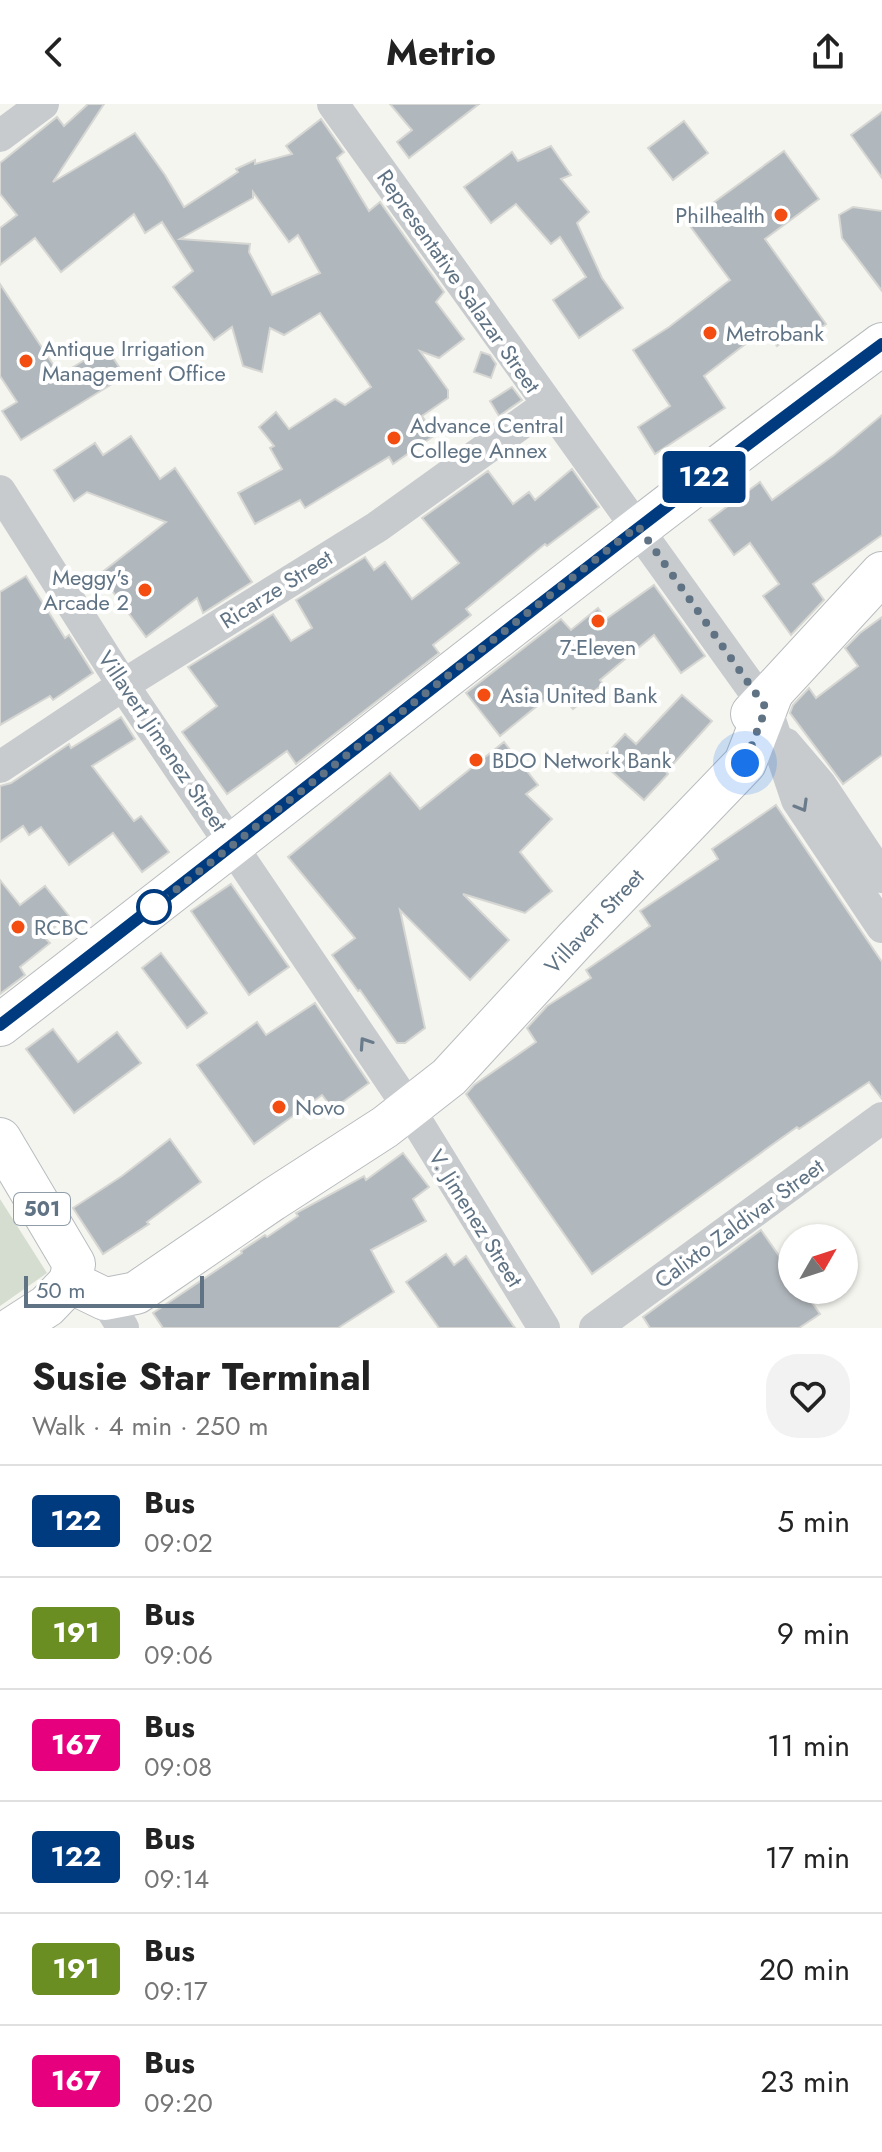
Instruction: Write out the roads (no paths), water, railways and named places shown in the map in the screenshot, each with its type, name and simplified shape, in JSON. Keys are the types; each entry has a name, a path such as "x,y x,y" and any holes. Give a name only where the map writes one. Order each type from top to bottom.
{"main road":[{"path":"0,1025 234,846 638,526 882,344"},
{"name":"Villavert Street","path":"13,1328 47,1306 99,1303 136,1293 399,1111 429,1058 769,709 882,573"},
{"name":"501","path":"0,1139 99,1303"}],"street":[{"path":"0,136 43,104"},
{"name":"Representative Salazar Street","path":"333,104 769,709 881,874"},
{"name":"Ricarze Street","path":"0,767 123,685 377,527 547,405"},
{"name":"Villavert Jimenez Street","path":"0,491 123,685 234,846 399,1111"},
{"name":"Representative Salazar Street","path":"769,709 797,800 882,927"},
{"name":"V. Jimenez Street","path":"399,1111 544,1328"},
{"name":"Calixto Zaldivar Street","path":"595,1328 882,1118"}],"place":[{"name":"Philhealth","path":"781,215"},
{"name":"Metrobank","path":"710,333"},
{"name":"Antique Irrigation Management Office","path":"26,361"},
{"name":"Advance Central College Annex","path":"394,438"},
{"name":"Meggy's Arcade 2","path":"145,590"},
{"name":"7-Eleven","path":"598,621"},
{"name":"Asia United Bank","path":"484,695"},
{"name":"BDO Network Bank","path":"476,760"},
{"name":"RCBC","path":"18,927"},
{"name":"Novo","path":"279,1107"}]}
